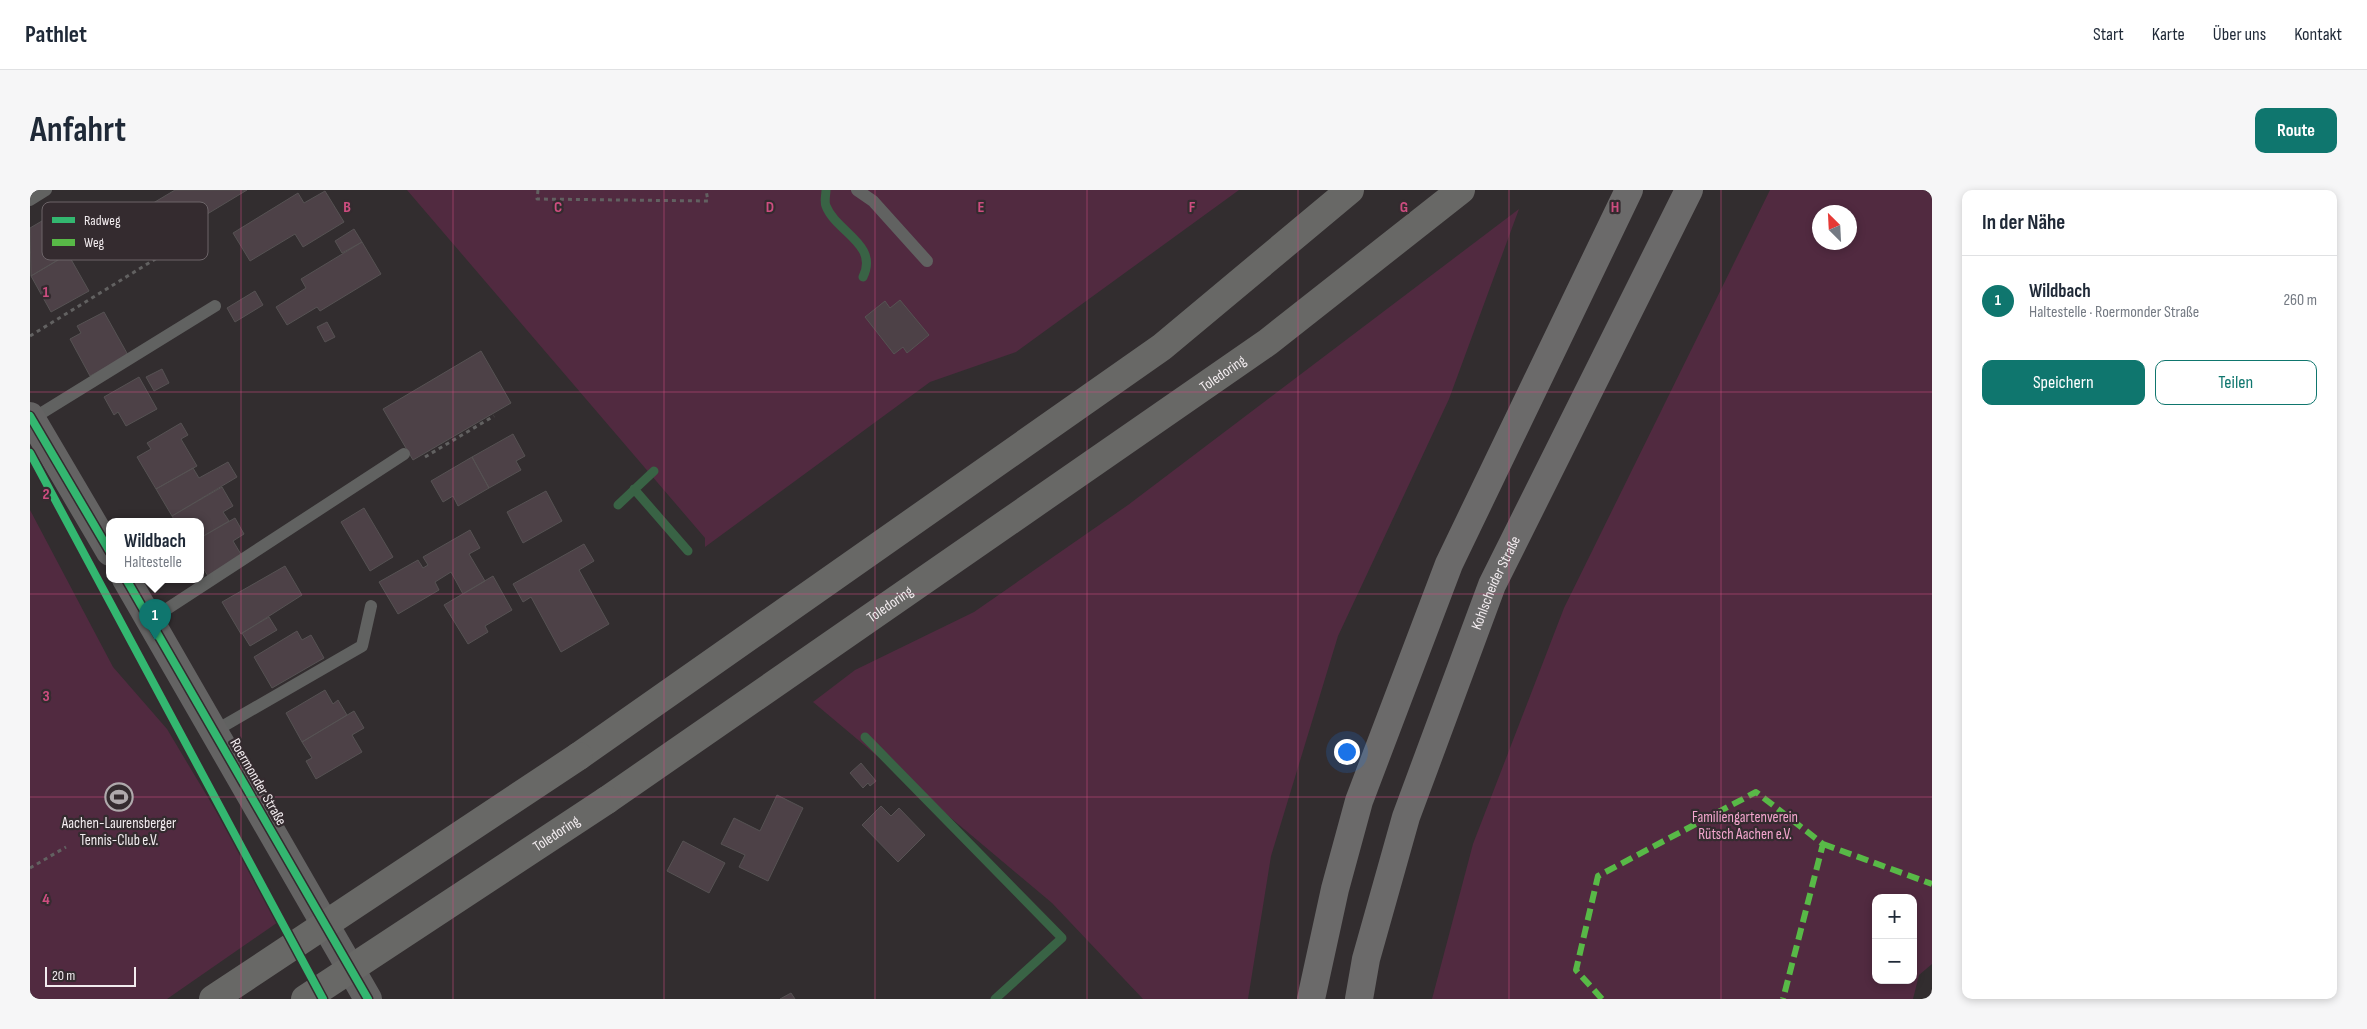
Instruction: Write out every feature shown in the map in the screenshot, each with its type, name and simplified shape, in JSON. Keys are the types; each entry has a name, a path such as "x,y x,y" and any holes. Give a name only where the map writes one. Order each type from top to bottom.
{"highway":[{"path":"213,999 579,756 1162,347 1350,190"},
{"name":"Toledoring","path":"305,999 607,800 1268,342 1461,190"}],"main road":[{"path":"1312,999 1335,888 1359,801 1449,564 1629,190"},
{"name":"Kohlscheider Straße","path":"1359,999 1366,959 1406,818 1492,585 1689,190"},
{"path":"31,418 106,545"},
{"name":"Roermonder Straße","path":"128,583 368,999"}],"lane":[{"path":"30,200 46,190"},
{"path":"857,190 873,201 927,261"},
{"path":"31,418 215,306"},
{"path":"150,620 404,454"},
{"path":"213,732 362,646 371,606"}],"path":[{"path":"538,190 536,199 708,201 706,190"},
{"path":"30,336 154,260"},
{"path":"30,868 66,847"}],"green space":[{"path":"407,190 1239,190 1016,352 930,382 705,547 705,538"},
{"name":"Familiengartenverein Rütsch Aachen e.V.","path":"1770,190 1932,190 1932,964 1919,975 1917,983 1917,894 1872,894 1872,984 1917,984 1913,999 1432,999 1473,844 1564,608"},
{"path":"1519,209 1449,399 1338,636 1271,856 1248,999 1143,999 1052,903 813,702 855,670 974,612 1128,505"},
{"name":"Aachen-Laurensberger Tennis-Club e.V.","path":"30,510 113,667 167,729 281,920 167,999 30,999"}],"building":[{"path":"175,190 247,190 208,214 208,202 155,202"},
{"path":"325,191 344,222 303,247 295,234 250,261 233,233 298,193 304,203"},
{"path":"42,221 42,260 58,260 31,276 30,228"},
{"path":"354,229 362,242 342,253 335,241"},
{"path":"362,242 381,274 320,311 317,307 287,325 276,307 306,288 301,279"},
{"path":"58,260 71,260 89,291 51,312 31,276"},
{"path":"255,291 263,305 235,322 227,308"},
{"path":"900,300 929,335 907,353 903,347 894,354 865,317 885,301 890,308"},
{"path":"104,312 128,355 90,376 70,339 81,333 77,326"},
{"path":"327,322 335,337 325,342 317,327"},
{"path":"481,351 511,403 413,460 383,409"},
{"path":"162,369 169,383 154,391 146,377"},
{"path":"139,377 157,409 126,426 118,412 114,415 104,397"},
{"path":"181,423 188,435 181,439 197,466 156,489 137,457 151,449 147,443"},
{"path":"513,434 525,456 516,461 521,470 489,488 472,457"},
{"path":"472,457 489,488 458,506 453,496 443,502 431,481"},
{"path":"228,462 237,477 172,516 156,489 193,468 199,478"},
{"path":"222,487 233,506 223,512 229,521 204,536 204,518 173,518 172,516"},
{"path":"546,491 562,521 523,543 507,512"},
{"path":"364,508 393,557 370,571 341,522"},
{"path":"235,518 244,534 233,541 242,556 208,576 204,570 204,536"},
{"path":"470,530 480,548 469,554 485,581 463,594 451,572 435,582 439,590 398,614 379,582 418,560 423,568 428,565 423,557"},
{"path":"584,544 594,561 579,570 609,624 561,652 531,597 523,602 513,584"},
{"path":"285,566 302,595 241,634 222,602"},
{"path":"493,576 512,610 485,626 488,632 468,644 444,605"},
{"path":"269,617 277,630 250,646 242,633"},
{"path":"297,631 302,640 311,635 324,658 272,688 254,657"},
{"path":"325,690 333,704 338,700 347,715 302,742 286,713"},
{"path":"354,711 364,728 352,735 362,752 316,779 306,761 312,758 302,742"},
{"path":"861,763 876,781 870,786 868,783 863,788 850,773"},
{"path":"777,795 803,808 768,881 739,867 745,855 721,844 734,818 760,831"},
{"path":"881,806 891,816 899,808 925,835 898,862 862,825"},
{"path":"683,841 725,863 709,893 667,871"},
{"path":"791,993 795,999 780,999"}],"waterway":[{"path":"826,190 825,204 831,215 861,247 865,256 866,266 863,277"},
{"path":"618,505 654,471"},
{"path":"634,489 688,551"},
{"path":"865,737 1062,938 995,999"}],"marked path":[{"path":"1602,999 1576,970 1598,876 1756,792 1823,844 1783,999"},
{"path":"1823,844 1932,884"}],"cycle path":[{"path":"30,416 106,545"},
{"path":"30,453 323,999"},
{"path":"128,583 368,999"}],"place":[{"name":"Wildbach","path":"155,640"},
{"name":"Aachen-Laurensberger Tennis-Club e.V.","path":"119,797"}]}
